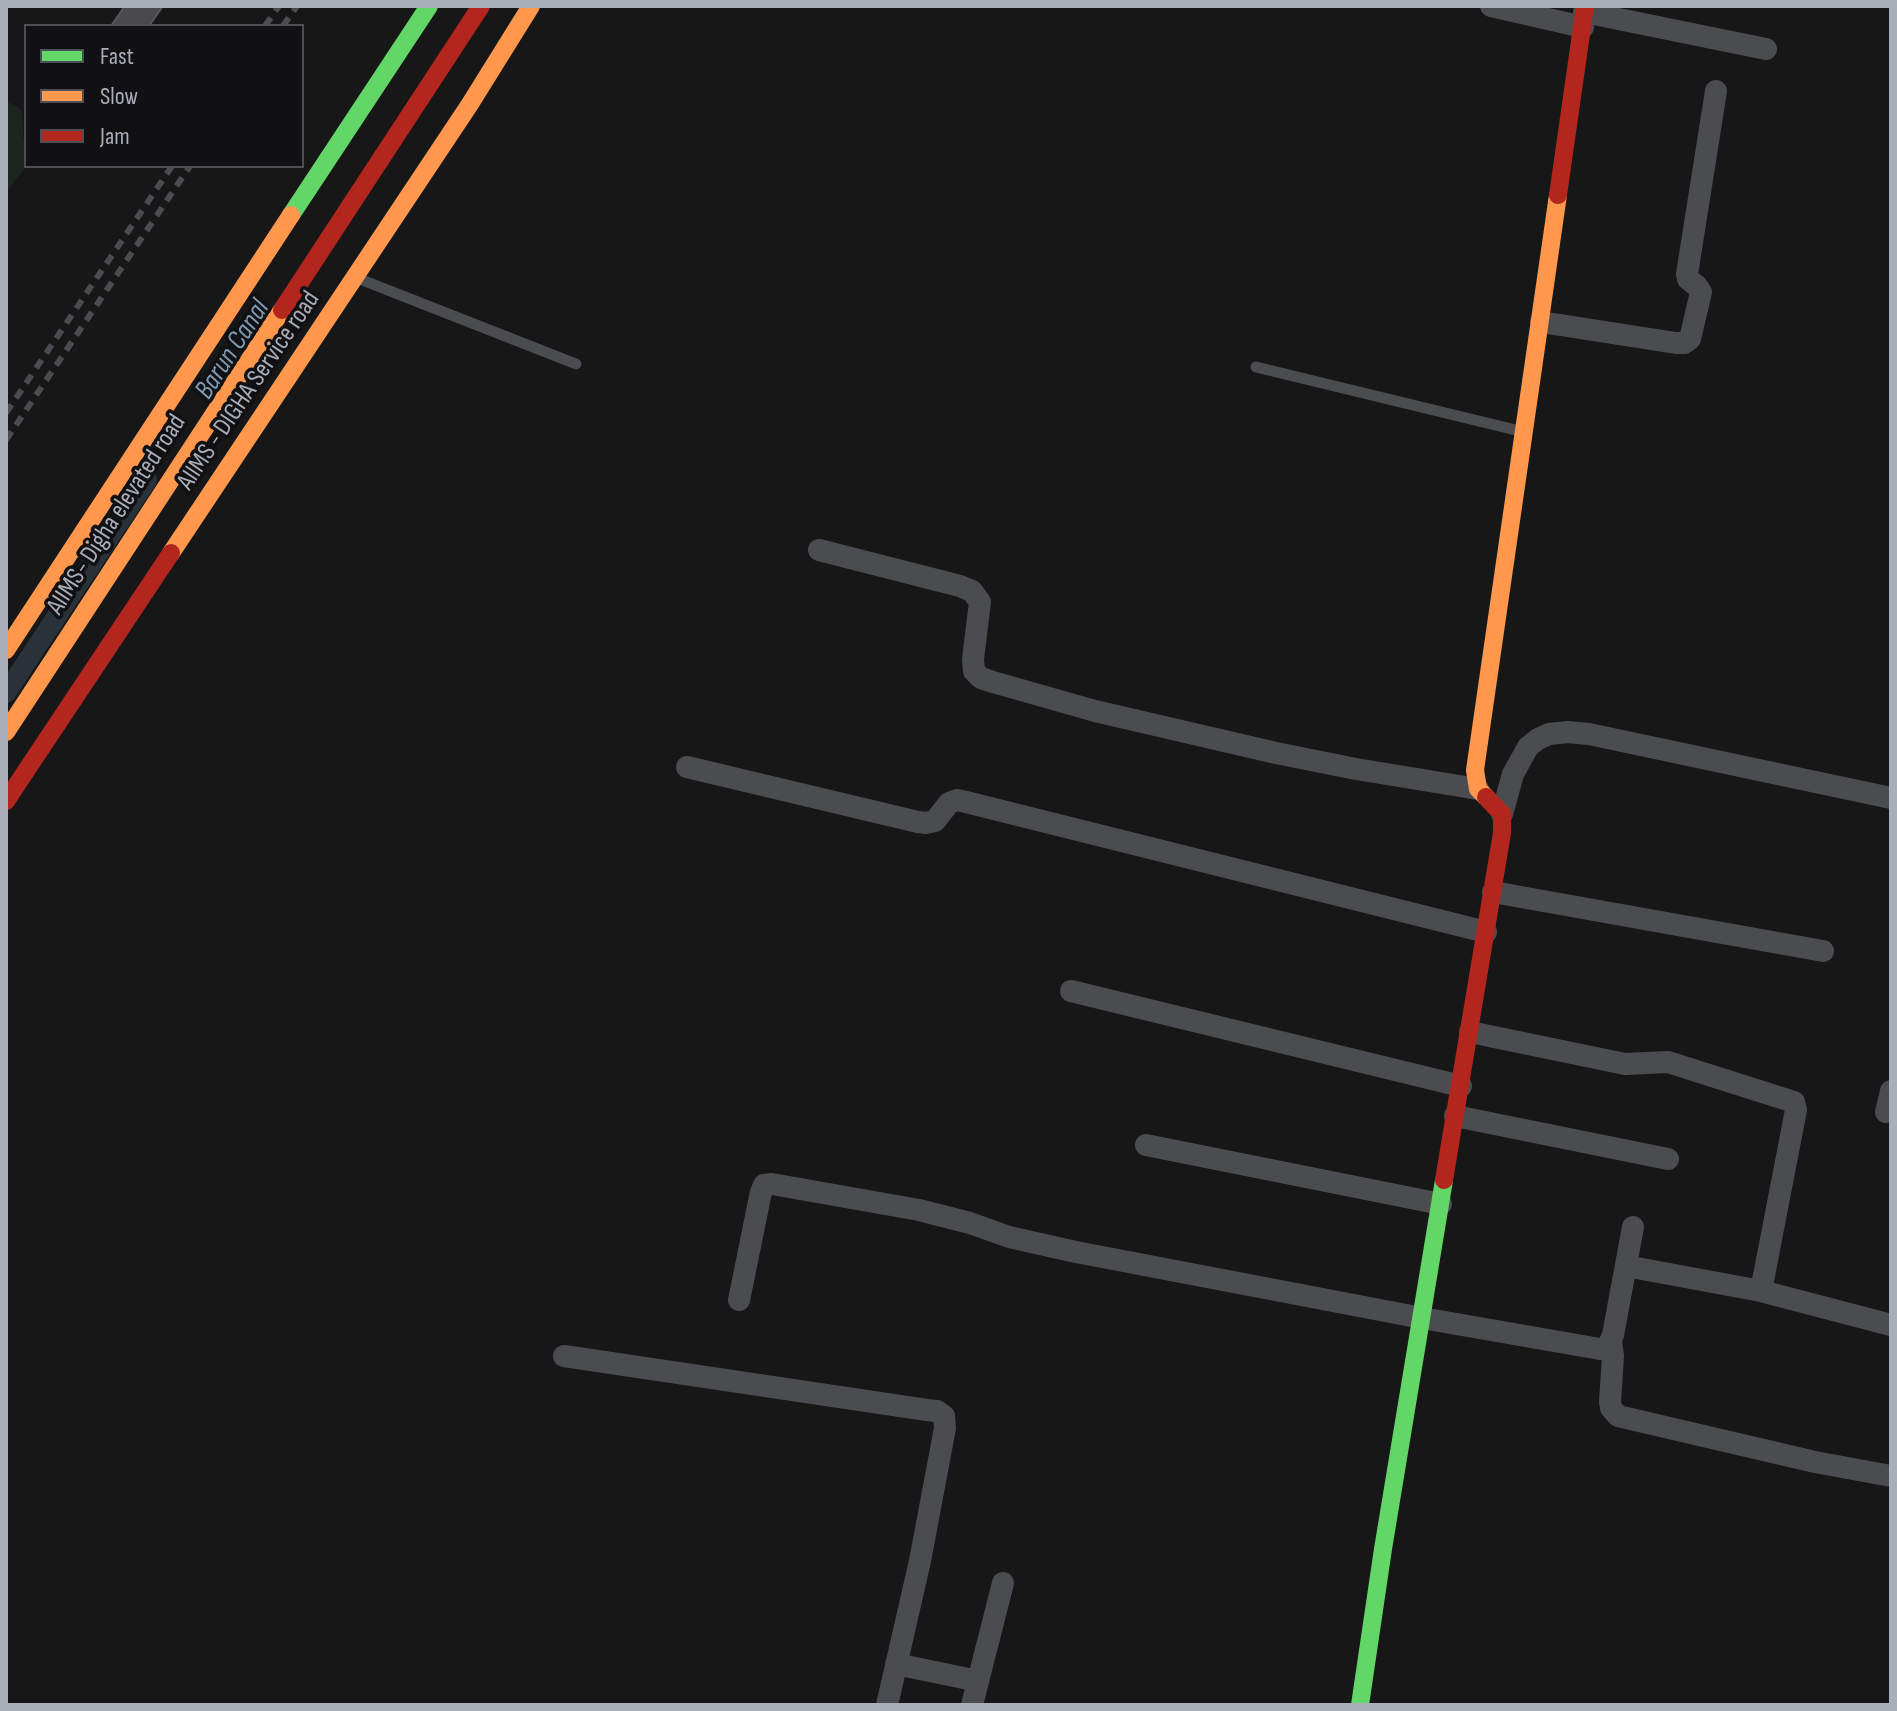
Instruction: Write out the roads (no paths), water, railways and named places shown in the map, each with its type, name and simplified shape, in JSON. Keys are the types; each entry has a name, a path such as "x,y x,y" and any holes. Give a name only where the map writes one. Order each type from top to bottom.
{"main road":[{"name":"AIIMS- Digha elevated road","path":"6,650 429,6"},
{"name":"AIIMS- Digha elevated road","path":"6,732 481,6"},
{"name":"AIIMS - DIGHA Service road","path":"6,801 470,104 531,6"},
{"path":"1360,1705 1502,833 1502,814 1478,789 1475,770 1584,15"}],"street":[{"path":"1491,6 1584,15 1766,49"},
{"path":"1541,322 1676,343 1690,339 1701,292 1687,274 1716,91"},
{"path":"819,550 972,591 980,602 973,659 974,671 981,678 1095,711 1276,753 1478,789"},
{"path":"1502,814 1513,774 1528,747 1549,734 1568,732 1891,798"},
{"path":"687,767 926,823 935,821 949,803 962,801 1486,932"},
{"path":"1493,892 1823,951"},
{"path":"1071,991 1461,1086"},
{"path":"1470,1032 1625,1064 1668,1062 1794,1102 1796,1110 1761,1291"},
{"path":"1455,1116 1668,1159"},
{"path":"1146,1145 1441,1204"},
{"path":"739,1300 761,1192 768,1183 919,1210 1009,1237 1076,1252 1422,1318 1593,1348 1604,1348 1611,1341"},
{"path":"1633,1227 1611,1341 1610,1402 1618,1416 1815,1462 1891,1476"},
{"path":"1626,1266 1761,1291 1891,1325"},
{"path":"564,1356 937,1411 944,1416 945,1428 920,1561 887,1705"},
{"path":"972,1705 1003,1583"},
{"path":"896,1664 978,1681"}],"lane":[{"path":"355,278 576,364"},
{"path":"1256,367 1525,432"}],"waterway":[{"name":"Barun Canal","path":"6,693 147,480"}],"railway":[{"path":"266,24 279,6"},
{"path":"284,24 297,6"},
{"path":"6,413 171,168"},
{"path":"6,440 189,168"}]}
